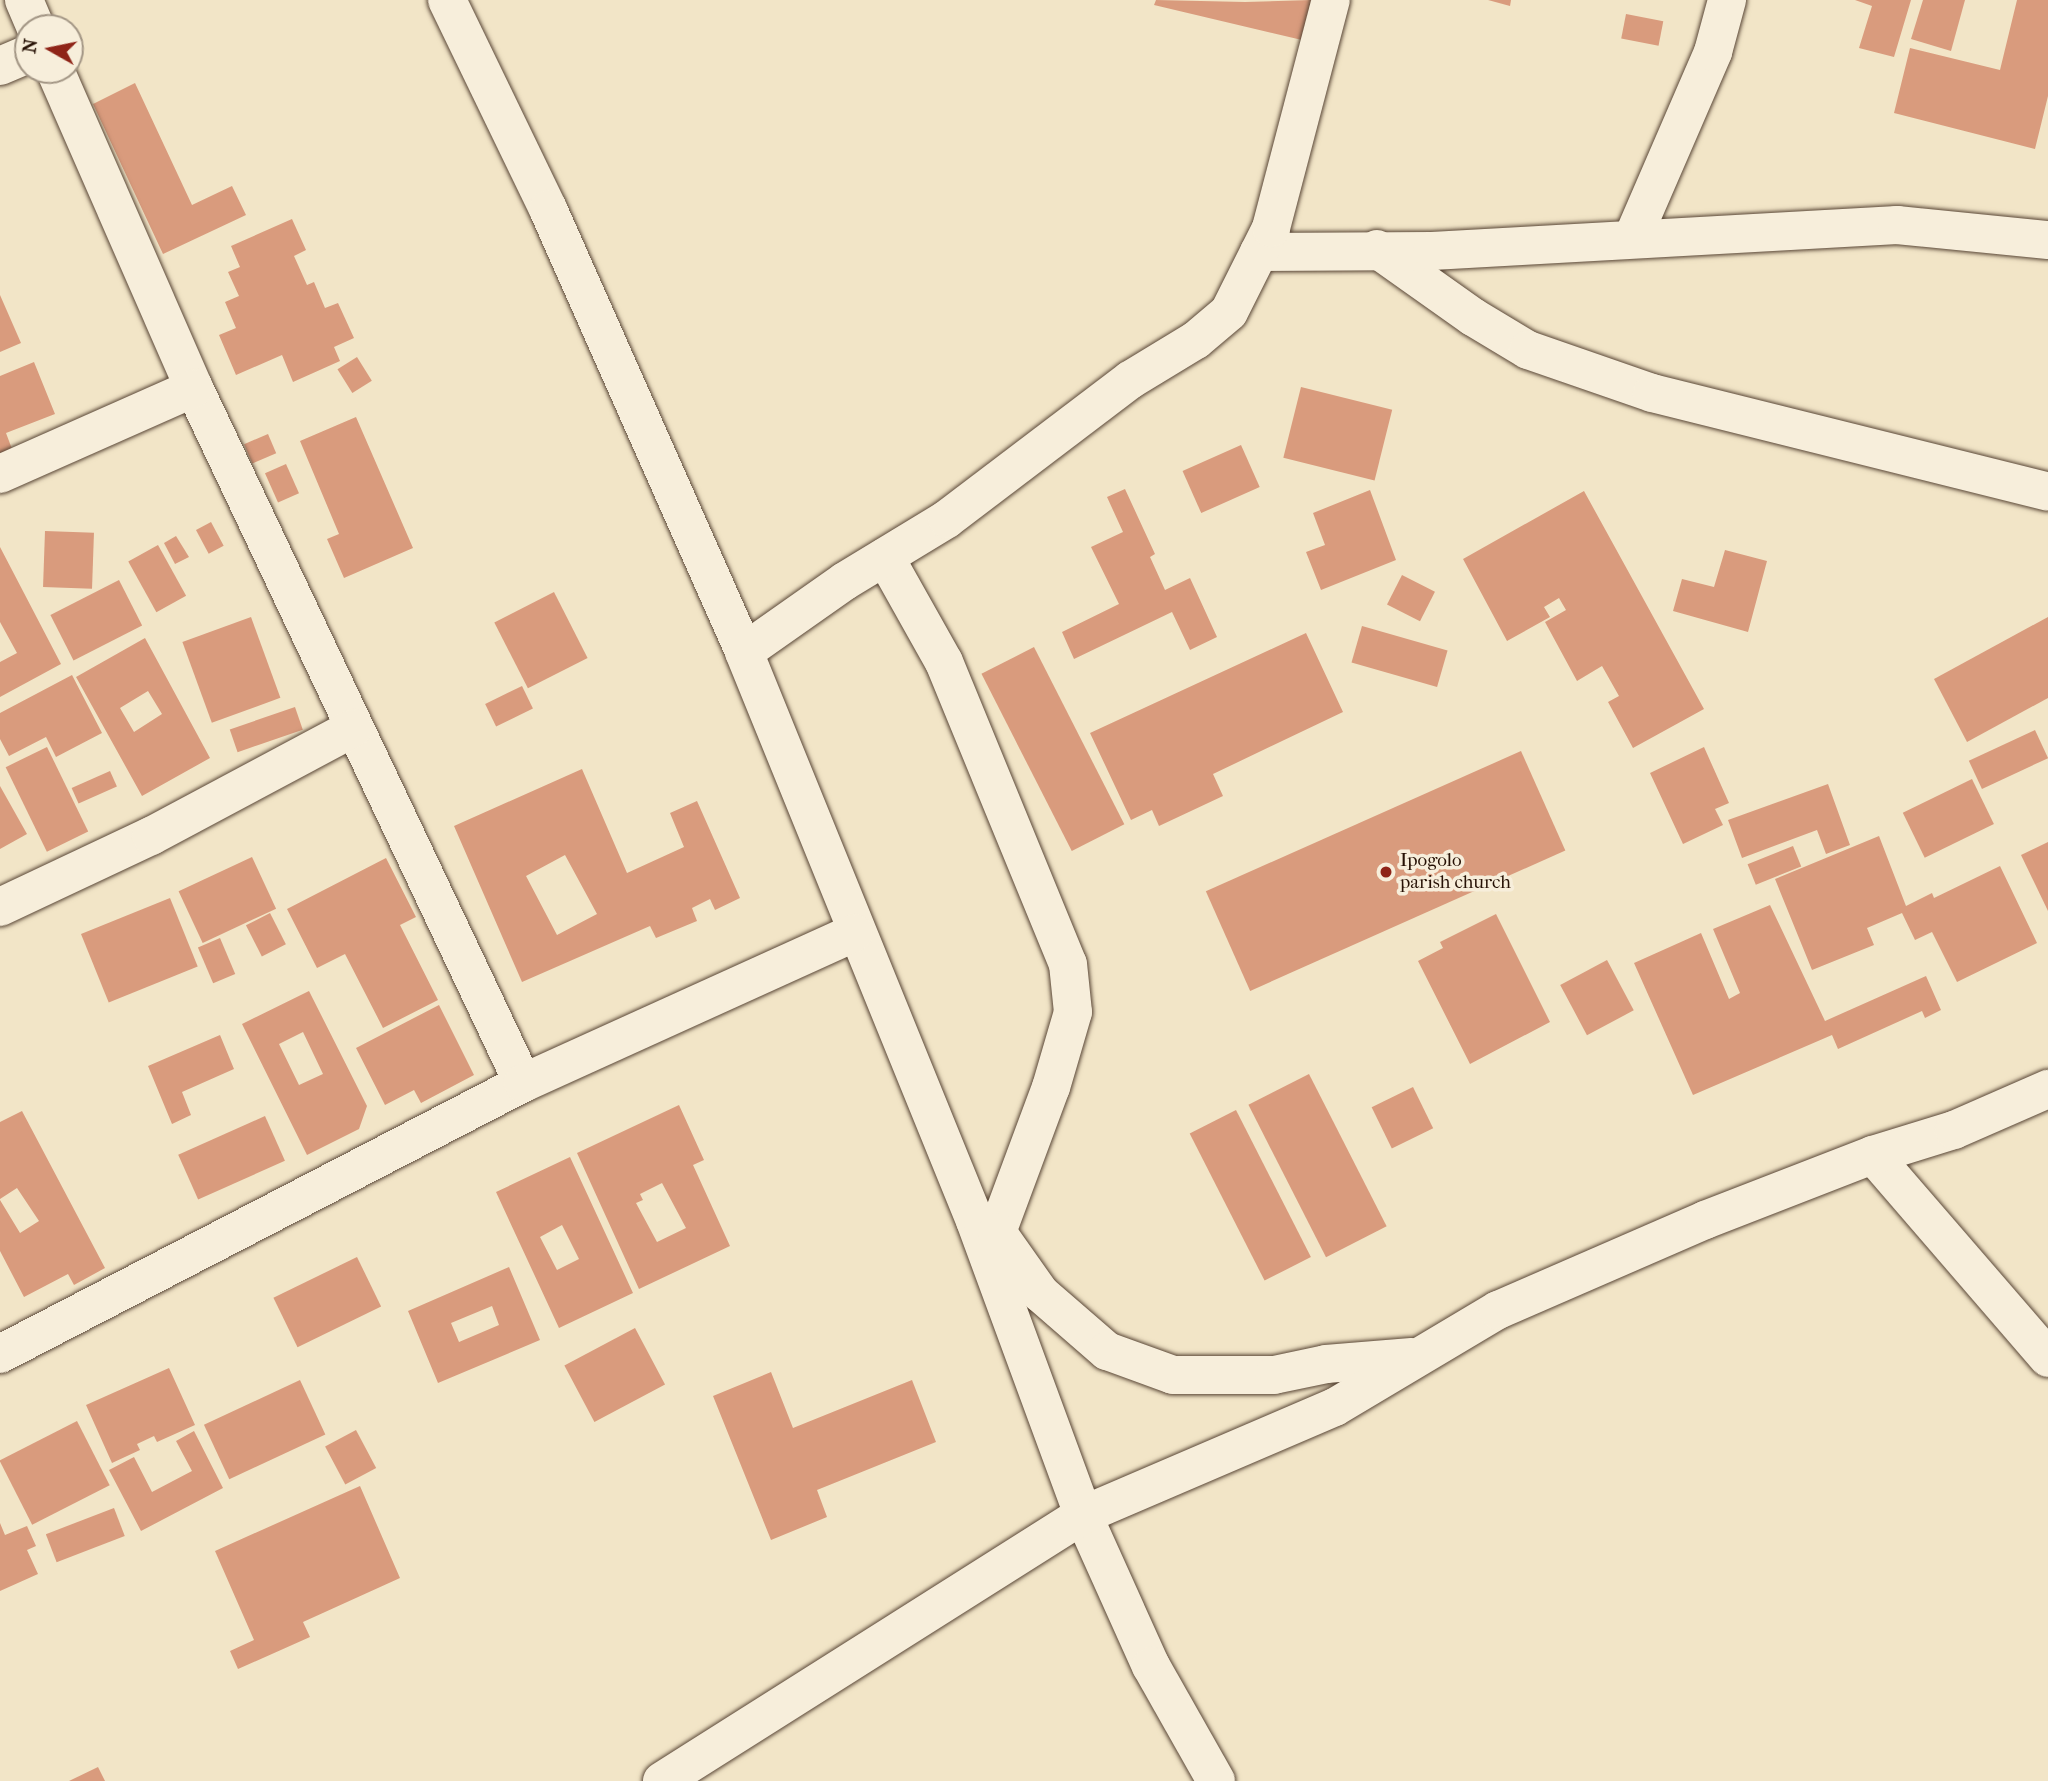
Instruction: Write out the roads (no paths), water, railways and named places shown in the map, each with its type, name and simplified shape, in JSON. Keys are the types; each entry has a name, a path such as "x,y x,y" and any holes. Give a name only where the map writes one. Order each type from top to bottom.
{"street":[{"path":"447,0 548,209 744,652 854,933 986,1227 1083,1515 1151,1666 1216,1781"},
{"path":"744,652 1021,467 1130,380 1196,340 1229,312 1271,228 1331,0"},
{"path":"1633,237 1713,52 1727,0"},
{"path":"61,84 194,388 352,728 523,1083"},
{"path":"1259,251 1432,251 1633,237 1760,236 1897,225 2048,240"},
{"path":"1377,249 1473,317 1528,350 1652,393 2048,492"},
{"path":"0,474 194,388"},
{"path":"885,557 944,662 1068,964 1073,1012 1051,1087 986,1227"},
{"path":"0,907 151,835 352,728"},
{"path":"0,1354 523,1083 854,933"},
{"path":"662,1781 1083,1515 1335,1407 1498,1310 1705,1220 1874,1154 1954,1130 2048,1089"},
{"path":"1874,1154 2048,1358"},
{"path":"986,1227 1040,1293 1107,1351 1173,1375 1274,1375 1326,1364 1420,1356"}],"place":[{"name":"Ipogolo parish church","path":"1386,872"}]}
